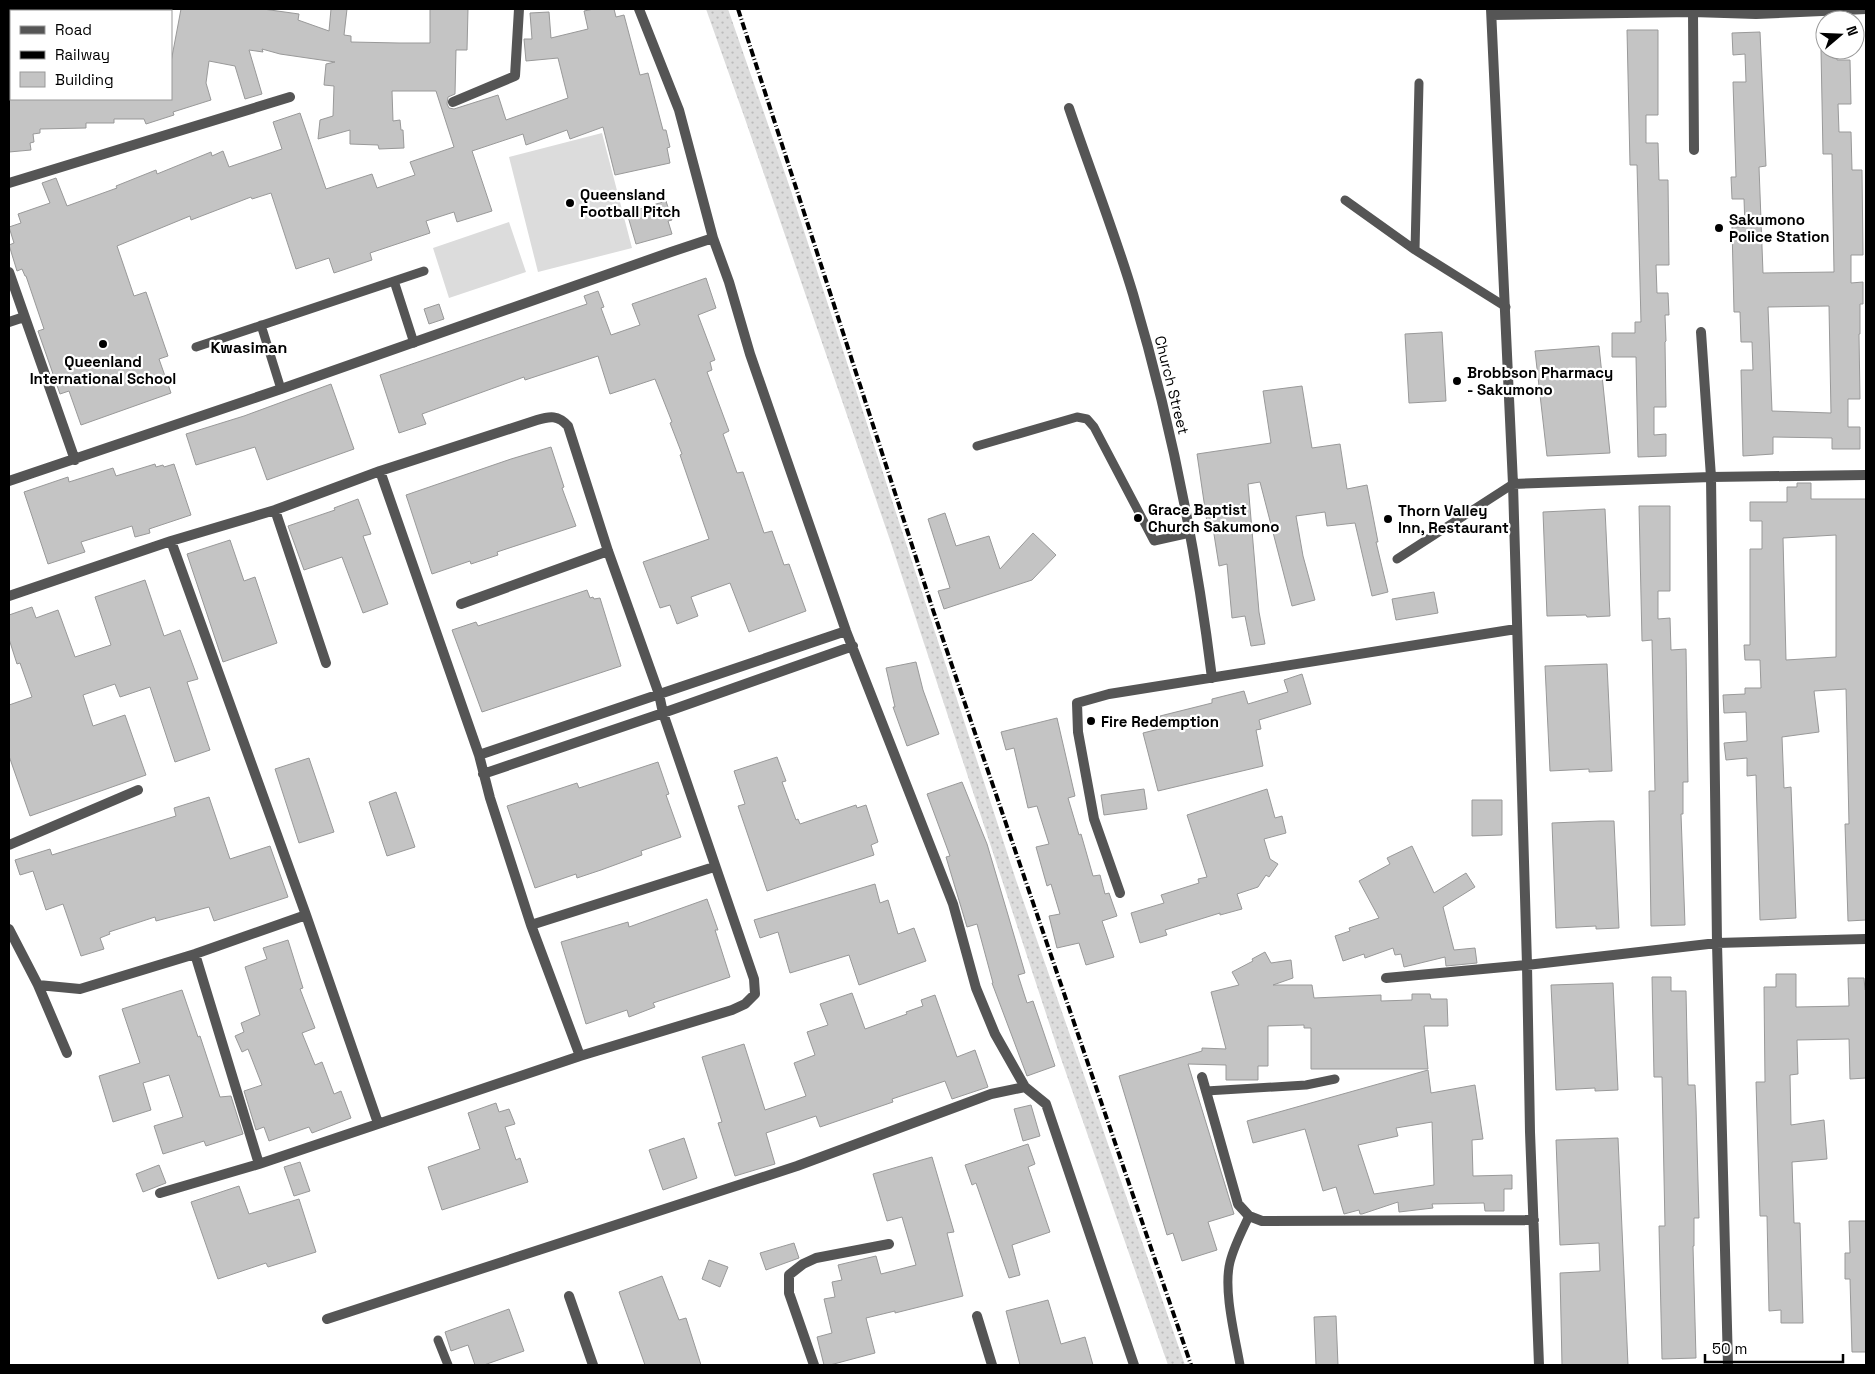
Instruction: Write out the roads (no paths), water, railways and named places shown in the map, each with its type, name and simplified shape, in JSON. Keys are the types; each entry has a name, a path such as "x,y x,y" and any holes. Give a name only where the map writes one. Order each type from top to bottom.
{"street":[{"path":"453,102 516,76 519,9"},
{"path":"639,9 679,110 713,238 730,282 753,363 846,630 953,904 976,988 995,1034 1025,1087 1046,1104 1134,1365"},
{"path":"1539,1365 1530,1132 1513,484 1491,12 1693,12 1756,14 1866,9"},
{"path":"1693,12 1694,150"},
{"path":"9,183 290,97"},
{"name":"Church Street","path":"1069,108 1132,294 1161,400 1202,596 1212,678"},
{"path":"9,481 281,389 713,238"},
{"path":"9,272 75,460"},
{"path":"9,322 24,317"},
{"path":"1701,332 1710,477 1717,943 1728,1365"},
{"path":"9,596 171,541 275,510 380,472 549,416 560,418 568,426 714,867 754,979 755,994 746,1004 732,1010 580,1056 259,1164 160,1193"},
{"path":"380,472 479,755 483,774 531,925 580,1056"},
{"path":"1513,484 1710,477 1866,475"},
{"path":"275,510 326,663"},
{"path":"171,541 306,915 378,1123"},
{"path":"461,604 608,551"},
{"path":"479,755 846,630"},
{"path":"1120,892 1094,818 1078,732 1077,703 1109,694 1516,630"},
{"path":"483,774 853,646"},
{"path":"9,845 138,790"},
{"path":"531,925 714,867"},
{"path":"38,985 80,989 195,954 306,915"},
{"path":"9,929 38,985 67,1053"},
{"path":"1386,978 1527,965 1717,943 1866,939"},
{"path":"195,954 259,1164"},
{"path":"1202,1077 1238,1204 1249,1216 1262,1221 1534,1220"},
{"path":"327,1320 797,1166 991,1094 1025,1087"},
{"path":"814,1365 789,1293 789,1275 803,1264 816,1258 890,1244"},
{"path":"570,1296 593,1365"},
{"path":"977,1316 992,1365"}],"lane":[{"path":"1415,250 1419,83"},
{"path":"1345,200 1415,250 1506,307"},
{"path":"196,347 424,271"},
{"path":"394,281 414,343"},
{"path":"261,325 281,389"},
{"path":"977,446 1077,417 1087,419 1094,428 1154,540 1190,533"},
{"path":"1396,559 1513,484"},
{"path":"1206,1091 1306,1085 1335,1079"},
{"path":"1240,1365 1227,1286 1229,1264 1249,1216"},
{"path":"438,1340 448,1365"}],"railway":[{"path":"738,9 933,610 1191,1365"}],"place":[{"name":"Queensland Football Pitch","path":"570,203"},
{"name":"Sakumono Police Station","path":"1719,228"},
{"name":"Queenland International School","path":"103,344"},
{"name":"Brobbson Pharmacy - Sakumono","path":"1457,381"},
{"name":"Grace Baptist Church Sakumono","path":"1138,518"},
{"name":"Thorn Valley Inn, Restaurant","path":"1388,519"},
{"name":"Fire Redemption","path":"1091,721"}],"district":[{"name":"Kwasiman","path":"249,347"}]}
